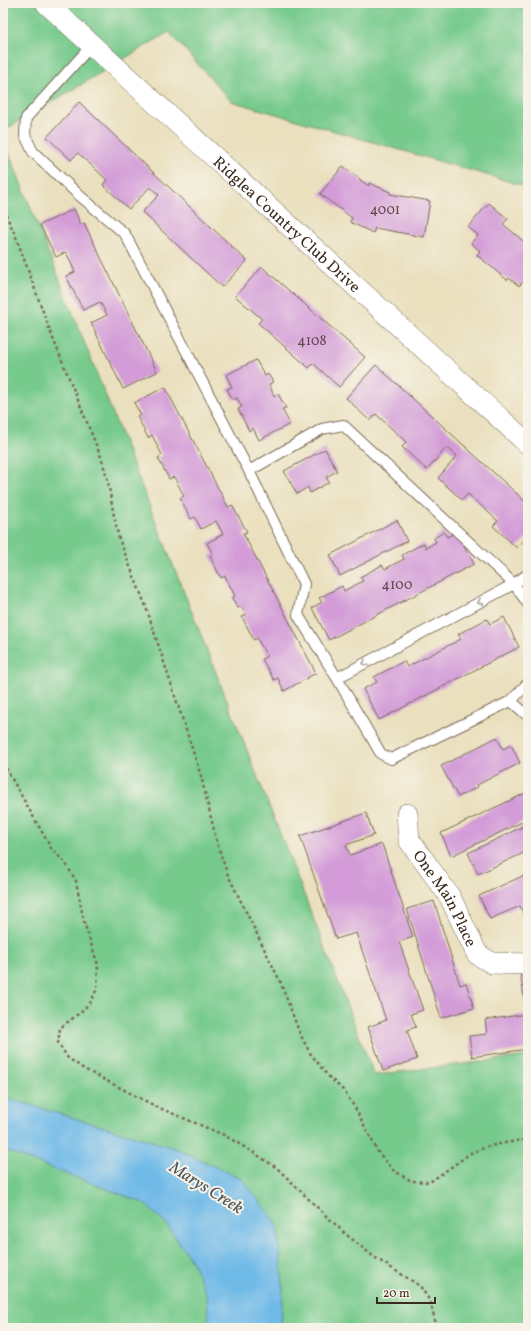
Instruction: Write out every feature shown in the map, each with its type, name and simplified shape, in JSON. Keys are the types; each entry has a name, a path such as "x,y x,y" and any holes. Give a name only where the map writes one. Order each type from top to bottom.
{"street":[{"name":"Ridglea Country Club Drive","path":"46,3 91,46 528,444"},
{"name":"One Main Place","path":"407,814 409,840 450,897 477,954 492,963 528,964"}],"lane":[{"path":"91,46 26,118 25,135 33,152 80,196 125,234 249,471 304,584 298,615 381,754 392,759 511,701 528,683"},
{"path":"249,471 322,429 343,425 514,584 528,604"},
{"path":"337,678 514,584 528,574"},
{"path":"511,701 528,716"}],"path":[{"path":"3,48 6,58 3,83"},
{"path":"3,209 15,234 50,331 101,457 108,481 120,539 145,604 201,776 217,843 227,873 280,981 300,1034 310,1053 327,1075 344,1091 355,1108 378,1152 393,1170 411,1181 430,1182 471,1153 489,1146 528,1139"},
{"path":"3,763 52,848 66,864 76,881 84,922 98,965 98,989 90,1003 60,1028 58,1043 68,1058 106,1081 157,1107 224,1136 277,1168 322,1213 374,1257 420,1286 430,1301 437,1328"}],"green space":[{"path":"3,3 528,3 528,187 231,101 169,32 3,131"},
{"path":"3,138 291,861 374,1075 528,1056 528,1328 3,1328"}],"water":[{"path":"505,3 528,3 528,9"},
{"name":"Marys Creek","path":"3,1097 175,1148 242,1179 277,1223 283,1285 281,1328 209,1328 207,1296 193,1263 167,1225 144,1203 3,1150"}],"building":[{"path":"79,102 247,261 222,287 142,212 159,195 150,187 129,209 103,185 107,180 78,153 71,160 47,137"},
{"path":"343,166 369,186 369,183 390,192 390,194 430,201 424,237 375,228 373,233 350,222 352,218 320,194"},
{"path":"489,203 508,219 503,224 528,245 528,278 527,277 519,286 509,278 507,280 477,255 480,251 471,243 478,235 468,227"},
{"path":"74,209 81,225 84,223 157,372 123,389 91,323 107,315 100,302 83,310 66,276 75,272 66,252 56,257 40,225"},
{"path":"262,267 365,357 339,387 313,363 309,368 258,323 262,319 235,296"},
{"path":"256,360 265,376 268,374 273,382 269,384 274,396 278,394 286,408 282,409 290,424 259,440 253,428 249,431 238,409 242,407 237,398 233,400 227,389 232,387 226,375"},
{"path":"376,365 528,504 528,536 517,548 493,526 498,521 468,494 462,500 438,478 457,456 447,447 427,470 402,447 406,442 376,414 370,421 346,398"},
{"path":"165,387 228,507 232,505 247,532 243,533 316,673 284,691 278,678 274,680 262,659 267,656 257,638 254,640 242,617 246,615 241,606 238,608 232,598 235,596 225,576 221,578 210,556 213,554 207,543 223,534 216,521 201,529 195,517 191,519 180,498 184,496 174,477 169,479 158,458 162,455 152,435 148,438 137,416 141,415 134,403"},
{"path":"325,449 337,471 326,477 329,482 310,493 308,487 297,494 284,471"},
{"path":"397,520 407,541 340,576 330,555"},
{"path":"444,532 447,537 457,532 474,564 329,640 312,608 322,602 319,598 342,586 344,591 363,581 360,577 382,565 385,569 404,559 402,555 424,543 426,548 436,542 434,538"},
{"path":"504,617 519,647 379,720 363,689 377,682 374,677 404,661 407,667 461,639 458,634 487,619 490,624"},
{"path":"497,737 503,749 511,745 520,763 477,785 478,787 458,797 441,766"},
{"path":"528,792 528,819 451,856 441,833"},
{"path":"366,813 374,835 346,845 350,855 382,844 413,937 399,942 423,1010 411,1014 416,1027 407,1030 417,1059 383,1071 368,1027 386,1020 356,933 336,939 300,836"},
{"path":"528,824 528,851 478,874 468,853"},
{"path":"527,874 528,924 520,906 490,919 479,896"},
{"path":"434,901 460,985 466,983 474,1008 441,1018 407,909"},
{"path":"528,965 528,1049 472,1057 469,1036 487,1034 485,1020 527,1014 519,966"}]}
